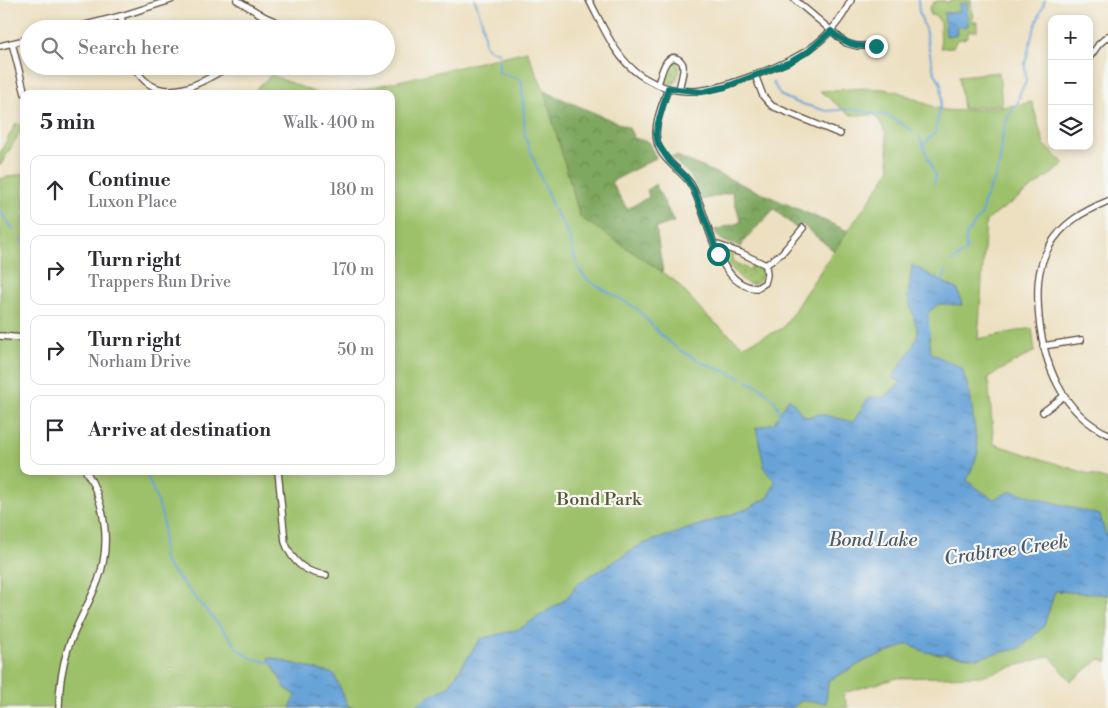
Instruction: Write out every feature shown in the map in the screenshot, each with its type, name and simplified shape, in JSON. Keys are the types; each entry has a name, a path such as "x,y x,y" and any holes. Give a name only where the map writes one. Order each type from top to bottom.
{"street":[{"path":"105,20 171,0"},
{"path":"237,0 272,20"},
{"path":"590,0 620,54 638,74 668,88 708,91 755,76 801,56 831,31 851,0"},
{"path":"795,0 841,40 861,46 876,46"},
{"path":"121,16 122,20"},
{"path":"1093,52 1108,36"},
{"path":"0,46 20,41"},
{"path":"12,43 20,74"},
{"path":"658,84 667,62 670,58 676,58 681,60 684,66 679,90"},
{"path":"20,75 24,90"},
{"path":"140,75 144,80 159,89 166,90 183,90 213,75"},
{"path":"755,76 761,92 772,106 840,134"},
{"path":"668,88 656,134 658,144 670,162 685,176 694,190 720,259 727,271 743,286 757,288 765,283 767,275 766,266"},
{"path":"1108,201 1085,211 1058,233 1044,257 1037,288 1043,346 1050,369 1064,396 1085,419 1108,434"},
{"path":"766,266 782,253 803,228"},
{"path":"715,244 742,252 766,266"},
{"path":"0,336 20,338"},
{"path":"1043,346 1081,340"},
{"path":"1043,412 1064,396"},
{"path":"59,708 61,681 68,648 98,581 104,558 106,538 103,514 88,475"},
{"path":"278,475 285,542 288,550 299,565 314,573 326,575"}],"green space":[{"path":"944,0 944,2 950,2 950,0 971,0 973,22 977,22 977,31 969,31 966,38 957,40 953,47 941,48 940,22 936,16 930,15 929,8 934,2"},
{"name":"Bond Park","path":"527,51 544,91 580,217 674,280 708,317 743,346 783,328 890,170 886,133 876,115 850,115 820,91 864,88 890,90 940,109 960,111 1032,102 1044,144 1048,150 1065,164 986,221 978,339 1032,328 1035,351 988,377 994,444 1108,480 1108,662 1100,659 1071,681 1050,656 981,676 898,678 843,693 848,708 0,708 0,179 20,174 20,475 395,475 395,90 360,90"},
{"path":"674,62 678,63 680,68 676,82 672,84 664,82 663,79 668,65"},
{"path":"999,72 1002,105 963,109 959,76"},
{"path":"271,75 309,90 255,90"},
{"path":"544,91 629,128 634,138 648,142 656,158 611,182 627,209 649,197 647,190 655,184 674,222 656,228 663,273 580,217"},
{"path":"16,123 20,125 20,132 0,166 0,153"},
{"path":"677,156 848,231 834,251 801,224 797,229 774,209 744,241 741,247 725,242 719,238 715,230 741,222 732,192 702,200 691,177 671,157"},
{"path":"724,251 734,255 732,261 750,270 753,264 761,267 760,281 751,284 744,281 729,264"}],"water":[{"path":"967,3 968,26 956,27 957,35 946,36 944,13 960,12 959,4"},
{"name":"Bond Lake","path":"912,265 958,290 962,305 938,304 927,314 931,353 962,368 970,394 978,453 967,481 993,499 1012,491 1100,515 1106,535 1108,536 1108,595 1055,591 1044,626 1021,648 977,658 925,652 909,644 867,660 828,681 826,703 801,701 792,708 413,708 426,698 448,687 480,639 519,629 566,599 579,582 640,545 747,509 769,497 775,481 765,470 756,428 774,423 789,398 805,417 821,414 853,422 869,397 885,397 901,382 892,377 913,347 918,332 908,298"},
{"path":"268,657 334,674 348,706 353,708 290,708 296,695 285,688"}],"waterway":[{"path":"475,0 482,21 485,45 488,49 499,53 499,73 517,78 522,82 525,137 552,205 569,236 576,262 582,274 589,281 636,308 662,336 678,349 703,363 741,378"},
{"path":"918,0 919,12 925,29 933,69 941,84 942,97 935,133 923,145 935,175 934,183"},
{"path":"952,262 966,251 966,235 982,214 984,200 996,176 1000,161 1003,132 1009,114 1017,105 1020,93 1026,82 1025,64 1032,35 1045,0"},
{"path":"773,82 780,95 795,102 827,111 851,109 889,116 913,131"},
{"path":"919,137 923,145"},
{"path":"0,210 13,229"},
{"path":"942,282 946,270"},
{"path":"928,312 929,335"},
{"path":"747,381 763,390 773,399 780,416"},
{"path":"147,475 162,516 165,563 239,650 251,658 272,663"}],"route":[{"path":"718,254 694,190 685,176 661,151 656,140 658,123 668,88 702,92 725,87 790,62 809,51 831,31 841,40 850,44 876,46"}],"water label":[{"name":"Crabtree Creek","path":"1006,549"}]}
